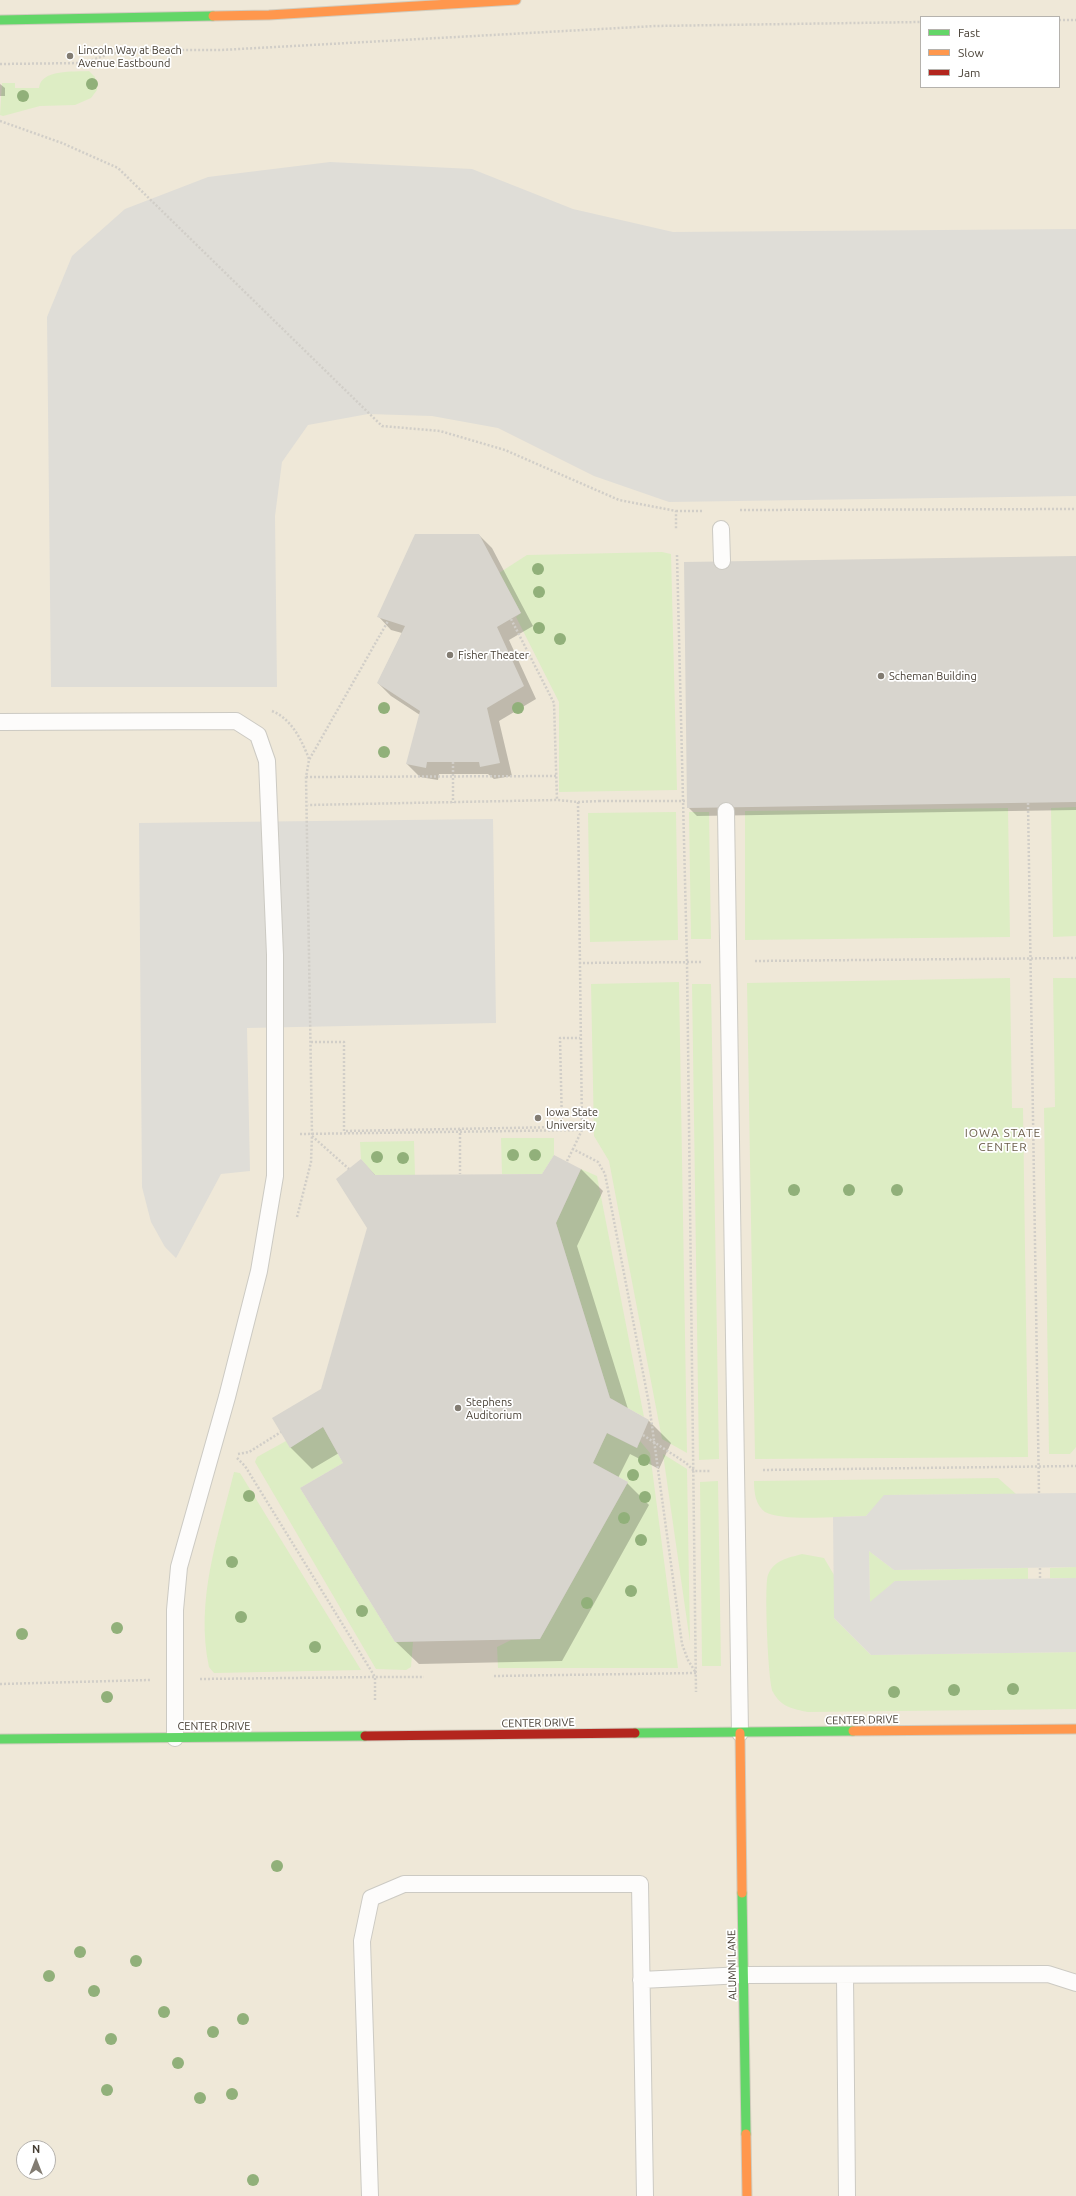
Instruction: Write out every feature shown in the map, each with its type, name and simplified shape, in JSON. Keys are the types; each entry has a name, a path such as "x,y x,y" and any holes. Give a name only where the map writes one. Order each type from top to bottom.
{"street":[{"path":"0,20 269,15 516,0"},
{"name":"CENTER DRIVE","path":"0,1739 1076,1729"},
{"name":"ALUMNI LANE","path":"740,1733 747,2196"}],"lane":[{"path":"721,528 722,561"},
{"path":"0,722 236,721 258,735 266,761 275,955 275,1176 259,1271 227,1397 179,1567 175,1610 175,1738"},
{"path":"726,812 740,1733"},
{"path":"370,2196 362,1941 371,1898 404,1884 640,1884 645,2196"},
{"path":"641,1980 744,1975 1048,1974 1076,1983"},
{"path":"845,1975 847,2196"}],"path":[{"path":"1060,20 1076,20"},
{"path":"0,64 84,63 109,54 137,50 221,50 655,26 920,22"},
{"path":"0,121 62,143 118,168 382,426 440,431 505,450 619,500 676,511 706,511"},
{"path":"737,510 1076,509"},
{"path":"676,511 676,529"},
{"path":"677,555 687,962 696,1692"},
{"path":"511,620 554,703 557,800"},
{"path":"309,760 388,621"},
{"path":"453,762 453,802"},
{"path":"306,777 557,776"},
{"path":"308,805 557,800 578,802 687,801"},
{"path":"567,1161 582,1130 578,802"},
{"path":"1028,803 1039,1466 1038,1494"},
{"path":"754,961 1076,958"},
{"path":"579,963 706,962"},
{"path":"311,1042 344,1042 344,1131 562,1127 560,1038 580,1038"},
{"path":"460,1129 460,1174"},
{"path":"349,1168 312,1135 582,1130"},
{"path":"573,1149 598,1162 605,1174 656,1442 682,1644 688,1660 696,1673"},
{"path":"281,1432 249,1452 234,1455 245,1466 375,1677 375,1702"},
{"path":"643,1435 656,1442 686,1463 694,1471 718,1471"},
{"path":"760,1470 1075,1465"},
{"path":"1040,1568 1040,1578"},
{"path":"494,1676 696,1673"},
{"path":"197,1679 424,1677"},
{"path":"0,1684 153,1680"}],"shaded area":[{"name":"Iowa State University","path":"0,0 1076,0 1076,2196 0,2196"},
{"path":"330,162 472,169 573,209 673,232 1076,229 1076,496 669,502 594,476 498,428 432,416 368,414 308,425 282,462 275,516 277,687 51,687 47,317 72,256 125,209 208,177"},
{"path":"493,819 496,1023 247,1028 250,1171 221,1174 176,1258 165,1247 151,1222 142,1187 139,823"},
{"path":"1076,1493 1076,1567 894,1570 869,1551 870,1602 895,1581 1076,1578 1076,1652 871,1655 834,1618 833,1517 866,1516 884,1495"}],"green space":[{"path":"89,71 95,77 97,90 91,98 75,105 40,106 3,116 0,115 2,83 15,83 15,88 39,88 41,82 46,77 59,73"},
{"path":"662,552 671,554 677,790 559,792 559,702 516,617 521,613 499,573 527,555"},
{"path":"1076,807 1076,936 1053,937 1051,808"},
{"path":"1008,808 1010,937 745,940 745,811"},
{"path":"676,812 678,940 590,942 588,813"},
{"path":"689,812 709,812 711,939 691,939"},
{"path":"1010,978 1012,1108 1023,1108 1028,1457 755,1459 747,983"},
{"path":"1053,978 1076,978 1076,1447 1070,1454 1049,1454 1044,1108 1055,1107"},
{"path":"679,982 687,1453 662,1439 609,1161 594,1136 591,984"},
{"path":"692,984 711,984 719,1459 699,1460"},
{"path":"501,1138 554,1138 554,1155 542,1174 502,1174"},
{"path":"414,1141 415,1175 375,1175 361,1159 360,1142"},
{"path":"581,1169 597,1176 644,1417 610,1398 556,1223"},
{"path":"323,1427 343,1463 300,1488 395,1642 413,1642 411,1667 406,1670 376,1669 255,1462 257,1457 286,1441 290,1447"},
{"path":"607,1433 637,1448 640,1441 650,1453 678,1668 498,1668 497,1647 511,1640 540,1639 628,1482 593,1463"},
{"path":"663,1454 687,1469 690,1642"},
{"path":"234,1472 240,1473 361,1670 214,1673 209,1667 205,1642 205,1617 210,1569"},
{"path":"998,1478 1016,1494 885,1495 866,1516 798,1518 773,1515 765,1512 757,1502 754,1485 754,1481"},
{"path":"718,1481 721,1666 702,1666 700,1482"},
{"path":"869,1551 894,1570 1028,1568 1028,1579 895,1581 870,1603"},
{"path":"802,1554 824,1558 834,1575 834,1618 871,1655 1076,1652 1076,1709 808,1712 792,1708 784,1704 776,1697 771,1685 767,1633 767,1582 768,1575 774,1566 782,1560"},
{"path":"1076,1567 1076,1578 1050,1578 1050,1568"}],"building":[{"name":"Fisher Theater","path":"415,534 479,534 521,613 497,627 524,686 487,708 500,763 480,767 479,762 427,762 426,768 406,764 420,711 377,683 405,626 377,617"},
{"name":"Scheman Building","path":"1076,556 1076,802 687,808 684,562"},
{"name":"Stephens Auditorium","path":"554,1155 581,1169 556,1223 610,1398 649,1420 637,1448 607,1433 593,1463 628,1482 540,1639 395,1642 300,1488 343,1463 323,1427 290,1448 272,1418 321,1389 367,1228 336,1179 361,1159 375,1175 542,1174"}],"traffic: fast":[{"path":"0,20 213,16"},
{"path":"635,1733 853,1731"},
{"path":"0,1739 365,1736"},
{"path":"742,1893 746,2134"}],"traffic: slow":[{"path":"213,16 269,15 516,0"},
{"path":"853,1731 1076,1729"},
{"path":"740,1733 742,1893"},
{"path":"746,2134 747,2196"}],"traffic: jam":[{"path":"365,1736 635,1733"}],"place":[{"name":"Lincoln Way at Beach Avenue Eastbound","path":"70,56"},
{"name":"Fisher Theater","path":"450,655"},
{"name":"Scheman Building","path":"881,676"},
{"name":"Iowa State University","path":"538,1118"},
{"name":"Stephens Auditorium","path":"458,1408"}],"district":[{"name":"IOWA STATE CENTER","path":"1003,1140"}]}
